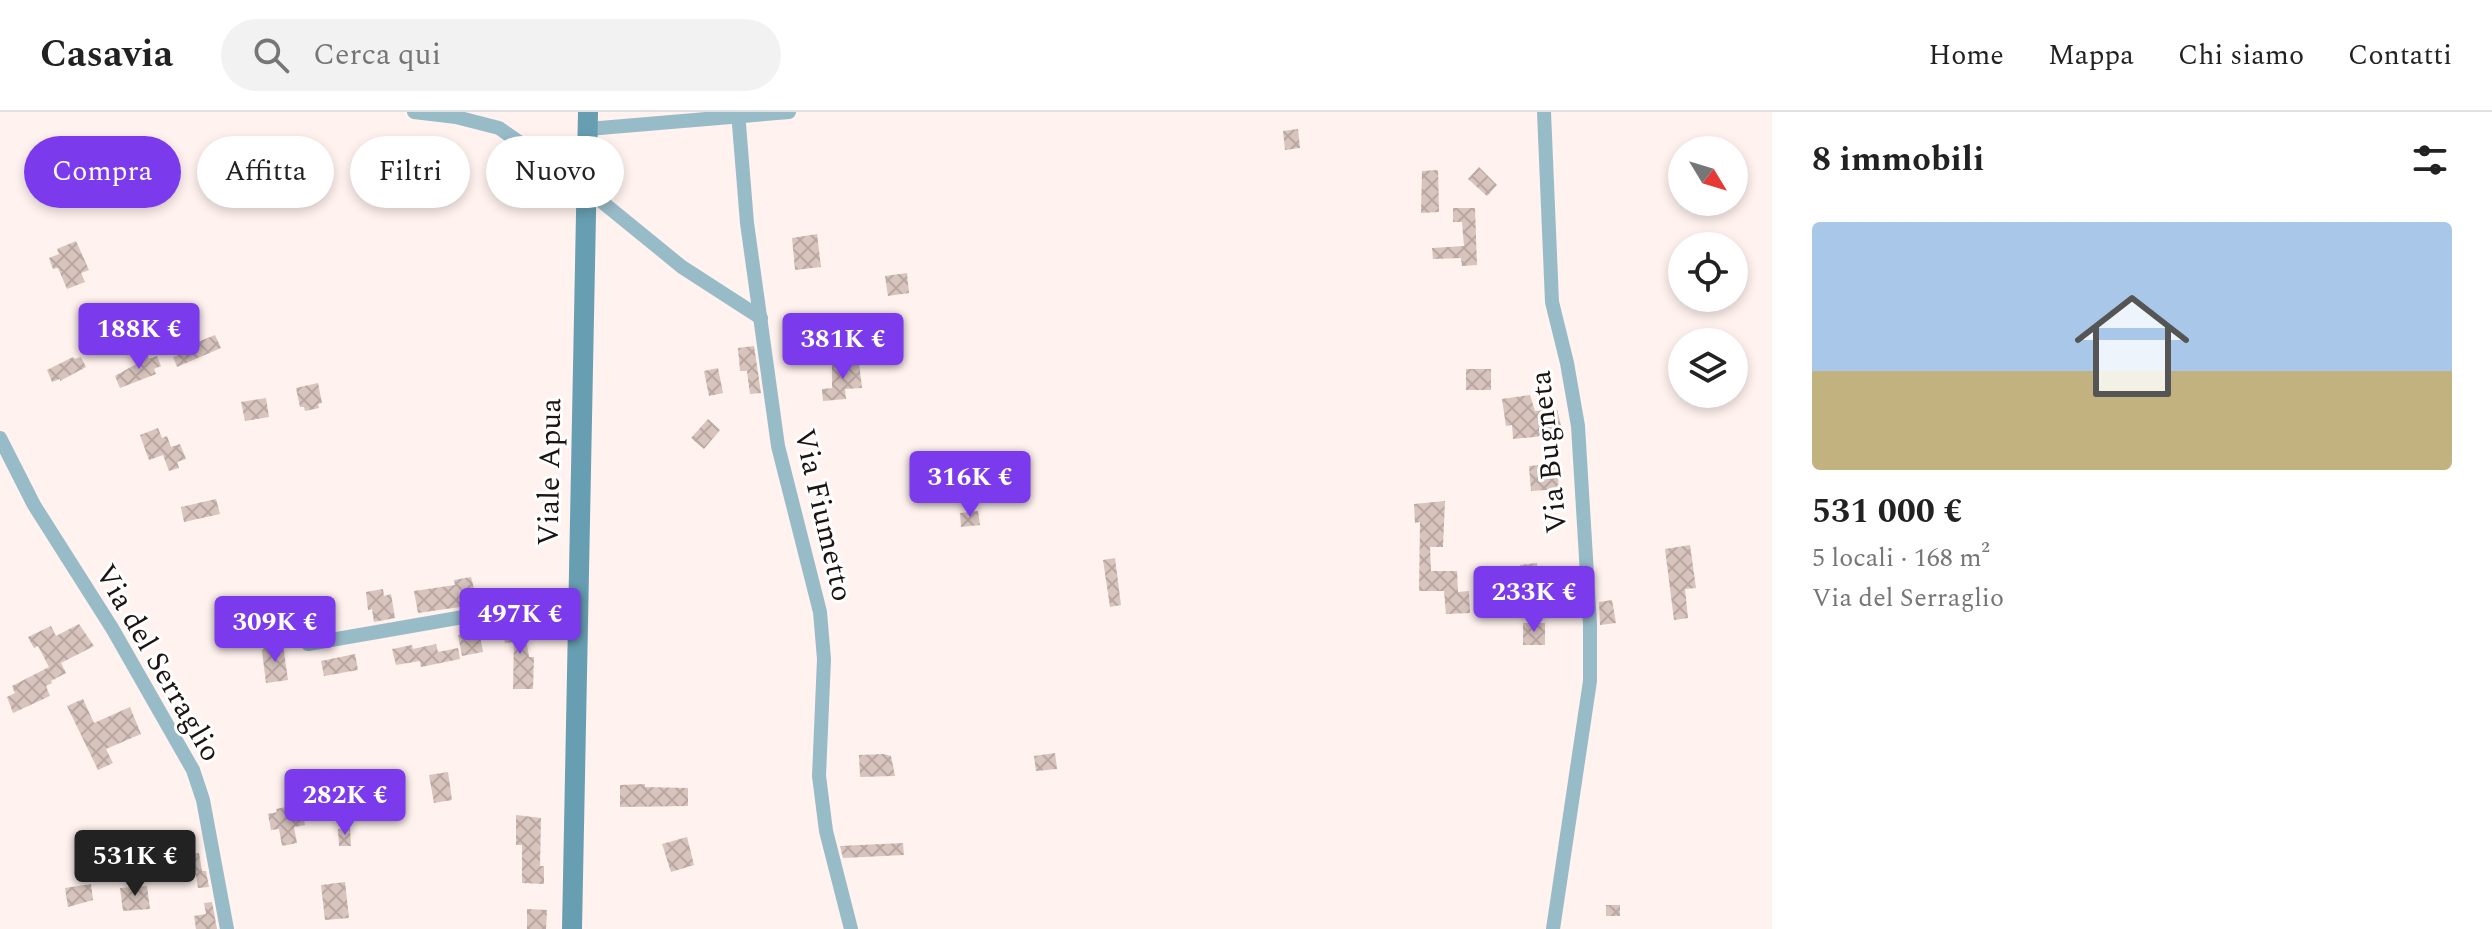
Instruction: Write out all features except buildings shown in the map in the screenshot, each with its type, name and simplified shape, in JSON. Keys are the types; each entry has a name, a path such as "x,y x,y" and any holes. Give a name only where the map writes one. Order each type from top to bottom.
{"street":[{"path":"414,112 456,117 499,128 510,136"},
{"path":"588,120 789,112"},
{"name":"Via Bugneta","path":"1544,112 1552,302 1578,426 1590,624 1590,681 1553,929"},
{"name":"Via Fiumetto","path":"738,115 747,223 778,446 820,612 824,659 819,776 826,831 851,929"},
{"name":"Viale Apua","path":"572,929 585,208"},
{"path":"610,208 682,267 761,318"},
{"name":"Via del Serraglio","path":"0,438 34,505 112,628 193,770 203,800 227,929"},
{"path":"308,644 578,597"}]}
